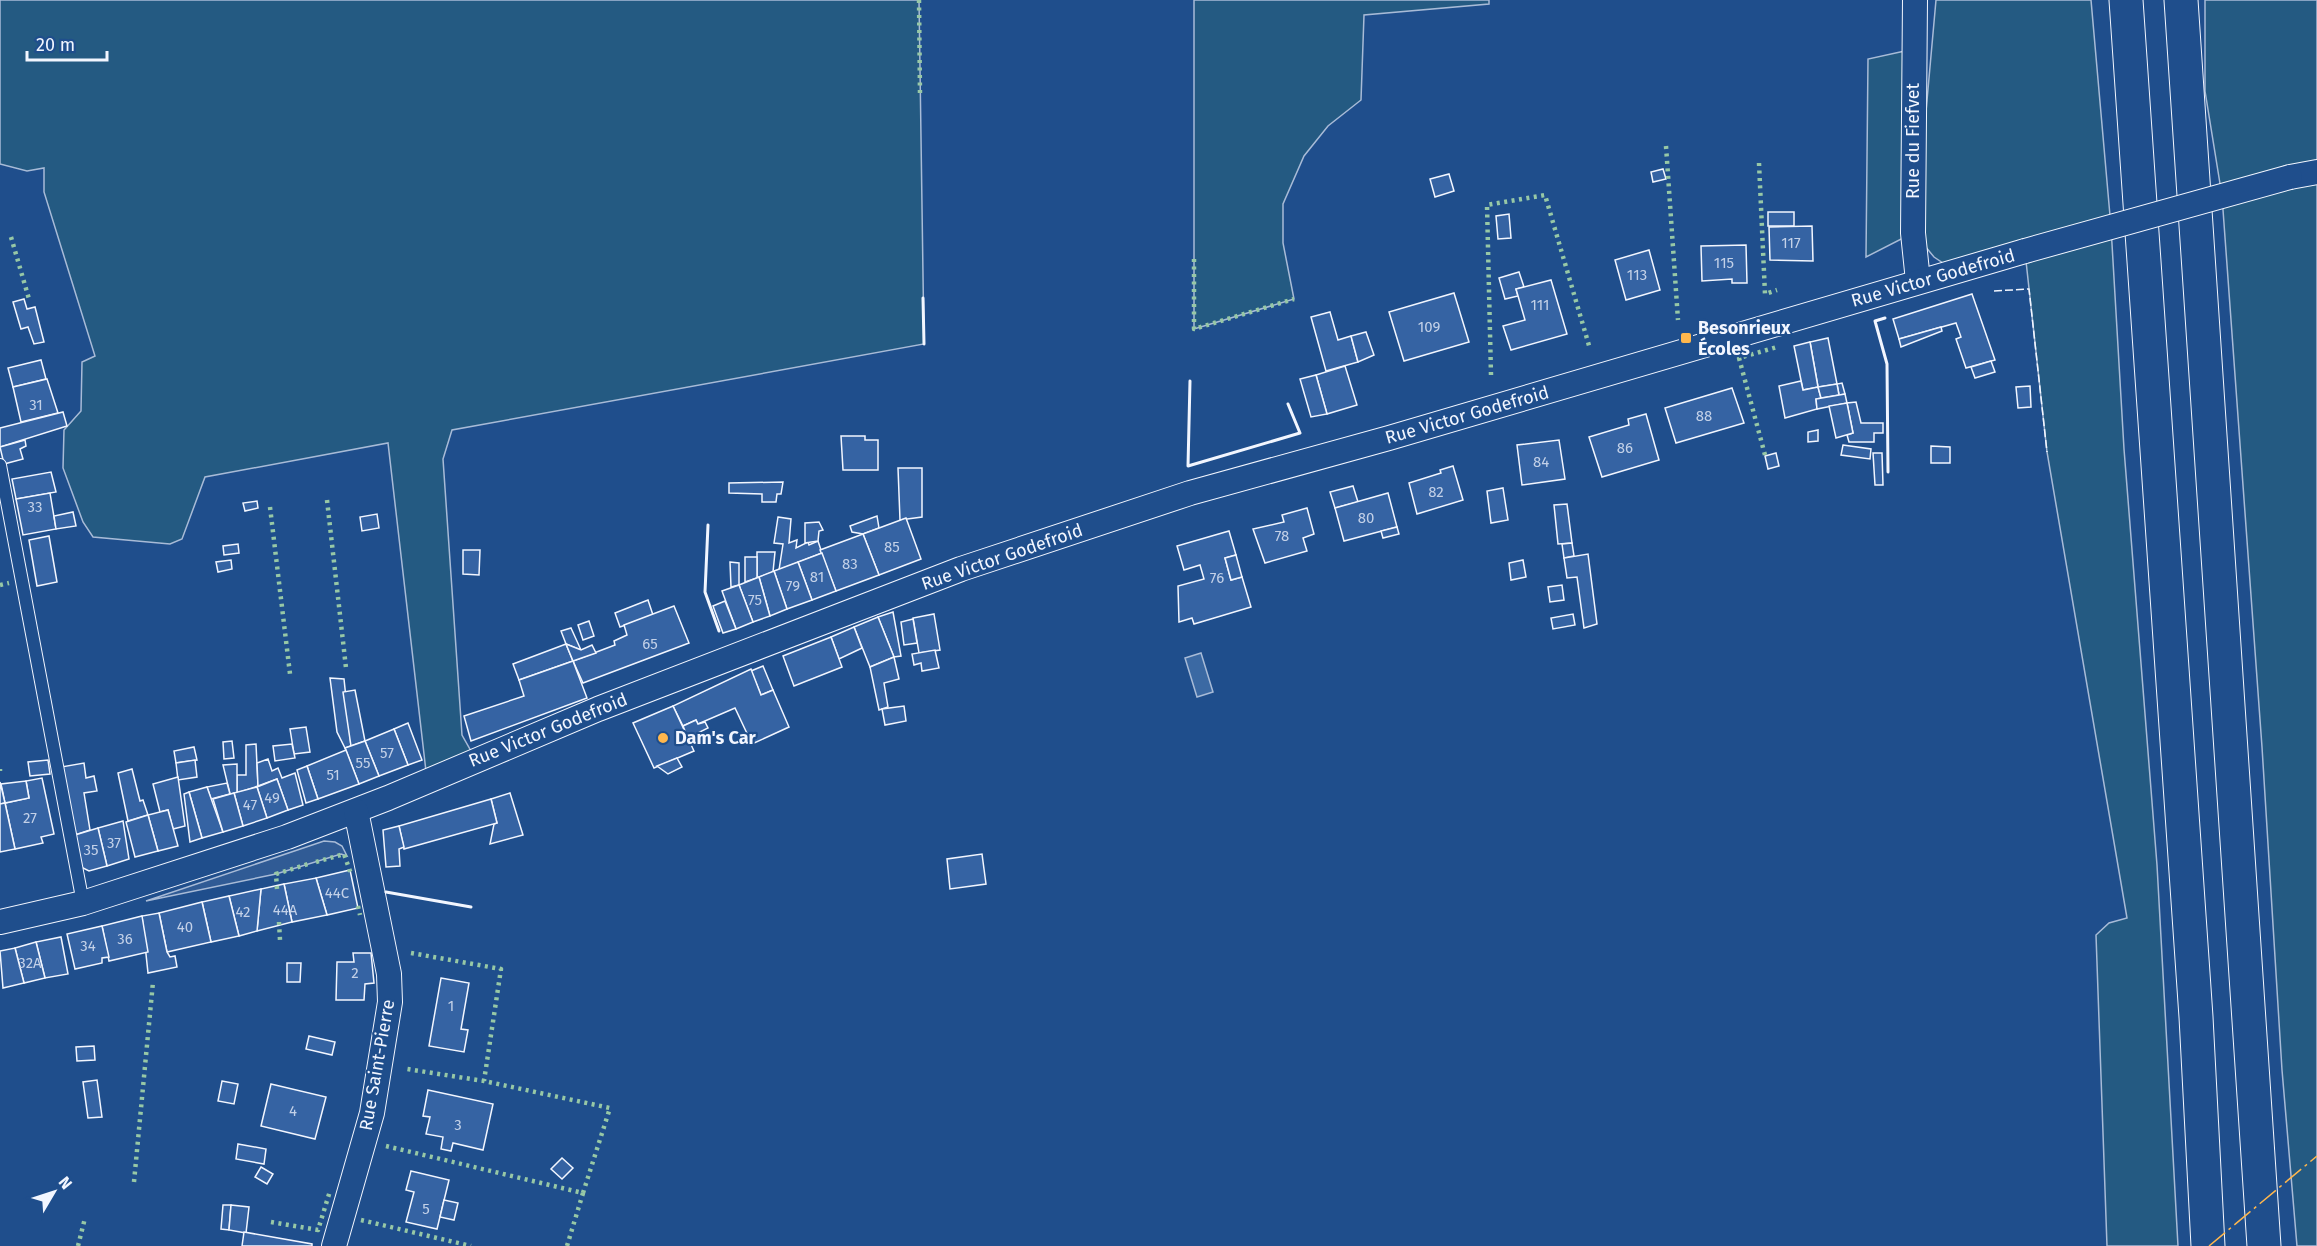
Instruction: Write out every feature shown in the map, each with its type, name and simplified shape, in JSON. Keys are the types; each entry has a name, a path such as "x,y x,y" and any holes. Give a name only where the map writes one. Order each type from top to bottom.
{"highway":[{"path":"2126,0 2195,994 2208,1246"},
{"path":"2181,0 2264,1246"}],"street":[{"name":"Rue du Fiefvet","path":"1915,0 1913,233 1917,281"},
{"name":"Rue Victor Godefroid","path":"0,922 83,903 277,840 356,811 598,709 961,569 1190,493 1627,368 1917,281 2290,177 2317,172"},
{"name":"Rue Saint-Pierre","path":"334,1246 372,1113 390,1002 389,974 356,811"}],"lane":[{"path":"0,465 83,903"}],"shaded area":[{"path":"0,0 919,0 924,344 452,430 443,459 462,735 476,760 427,780 388,443 205,477 182,539 170,544 93,537 83,522 63,468 64,430 81,411 82,362 95,356 44,192 44,168 27,171 0,164"},
{"path":"1194,0 1489,0 1489,4 1364,15 1361,100 1328,126 1304,156 1283,204 1283,243 1294,299 1194,329"},
{"path":"1936,0 2091,0 2111,227 2124,449 2157,865 2178,1246 2107,1246 2096,935 2109,923 2127,918 2047,452 2025,252 1943,263 1934,257 1915,234"},
{"path":"2205,0 2317,0 2317,1246 2297,1246 2282,1070 2262,747 2222,196 2205,91"},
{"path":"1914,49 1913,233 1866,257 1868,59"},
{"path":"1201,653 1213,692 1197,697 1185,658"},
{"path":"324,841 335,842 342,846 347,856 341,854 276,874 146,901"}],"building":[{"path":"1663,169 1666,179 1653,182 1651,172"},
{"path":"1449,174 1454,191 1435,197 1430,179"},
{"path":"1768,212 1794,212 1794,226 1768,226"},
{"path":"1509,214 1511,238 1498,239 1496,216"},
{"path":"1812,226 1813,261 1770,260 1769,227"},
{"path":"1746,245 1747,283 1732,283 1732,279 1702,281 1701,246"},
{"path":"1649,250 1660,290 1626,300 1615,260"},
{"path":"1519,272 1524,287 1516,289 1518,296 1505,299 1499,278"},
{"path":"1551,280 1567,334 1511,350 1503,326 1525,320 1516,289"},
{"path":"1454,293 1469,342 1404,361 1389,312"},
{"path":"1972,294 1995,360 1966,368 1956,339 1961,337 1956,323 1899,339 1893,319"},
{"path":"24,299 27,309 35,307 44,342 34,344 28,327 21,329 13,302"},
{"path":"1330,312 1338,340 1351,336 1358,362 1326,371 1311,317"},
{"path":"1941,327 1942,331 1901,347 1899,339"},
{"path":"1366,332 1374,355 1358,362 1351,336"},
{"path":"1828,338 1837,384 1818,387 1810,342"},
{"path":"1810,342 1818,387 1803,390 1794,346"},
{"path":"41,360 46,379 13,387 8,368"},
{"path":"1991,361 1995,372 1975,378 1971,367"},
{"path":"1345,366 1357,405 1327,414 1316,375"},
{"path":"1316,375 1327,414 1311,417 1300,379"},
{"path":"47,379 58,413 21,422 13,387"},
{"path":"1801,381 1803,390 1818,387 1821,398 1816,399 1817,409 1785,418 1779,386"},
{"path":"1842,383 1845,394 1839,395 1837,384"},
{"path":"1837,384 1839,395 1821,398 1818,387"},
{"path":"2030,386 2031,407 2018,408 2016,387"},
{"path":"1732,388 1744,423 1676,443 1665,408"},
{"path":"1845,394 1847,403 1817,409 1816,399"},
{"path":"1856,402 1861,423 1883,423 1883,433 1874,433 1874,442 1849,442 1847,435 1853,433 1847,403"},
{"path":"1847,403 1853,433 1836,438 1829,406"},
{"path":"63,412 67,426 0,447 0,428"},
{"path":"1646,414 1659,460 1602,477 1589,437 1629,425 1628,419"},
{"path":"1818,430 1818,441 1808,442 1808,432"},
{"path":"841,436 865,436 865,440 878,440 878,470 843,470"},
{"path":"25,440 26,446 20,449 23,459 4,464 0,447"},
{"path":"1559,440 1565,479 1522,485 1517,445"},
{"path":"1843,445 1871,449 1870,459 1841,455"},
{"path":"1931,446 1950,447 1950,463 1931,463"},
{"path":"1776,453 1779,466 1768,469 1765,456"},
{"path":"1873,453 1882,453 1883,485 1875,485"},
{"path":"1453,466 1463,500 1417,514 1409,483 1441,473 1440,470"},
{"path":"898,468 922,468 922,517 900,520"},
{"path":"51,472 56,492 16,499 12,479"},
{"path":"783,482 781,494 777,494 776,502 762,502 762,494 729,493 729,483"},
{"path":"1353,486 1358,502 1335,508 1330,492"},
{"path":"1503,488 1508,520 1491,523 1487,491"},
{"path":"50,493 56,529 23,535 16,499"},
{"path":"1388,493 1397,527 1344,541 1335,508"},
{"path":"257,501 258,508 245,511 243,503"},
{"path":"1567,504 1572,543 1558,544 1554,505"},
{"path":"1307,508 1314,534 1303,538 1307,551 1265,563 1253,529 1284,522 1282,515"},
{"path":"73,512 76,526 56,529 54,516"},
{"path":"377,514 379,528 362,531 360,517"},
{"path":"877,516 879,528 863,534 852,532 850,526"},
{"path":"778,517 791,519 789,543 797,540 796,548 808,542 809,545 818,541 822,553 779,570 783,544 774,543"},
{"path":"906,518 921,559 879,575 863,534"},
{"path":"819,522 823,530 819,531 818,541 805,543 805,523"},
{"path":"1397,527 1399,534 1383,538 1381,531"},
{"path":"1229,531 1236,555 1225,558 1231,580 1242,577 1251,607 1194,624 1192,618 1179,622 1178,586 1204,579 1200,565 1184,570 1177,546"},
{"path":"863,534 879,575 836,591 820,550"},
{"path":"49,536 57,582 37,586 29,540"},
{"path":"1572,543 1574,556 1564,558 1562,544"},
{"path":"238,544 239,553 224,555 223,546"},
{"path":"463,550 480,550 479,575 463,574"},
{"path":"757,552 775,552 773,572 757,578"},
{"path":"822,553 836,591 812,600 798,562"},
{"path":"1588,554 1597,624 1584,628 1577,577 1567,578 1564,558"},
{"path":"1236,555 1242,577 1231,580 1225,558"},
{"path":"745,557 757,557 757,578 745,582"},
{"path":"231,560 232,569 218,572 216,562"},
{"path":"1523,560 1526,577 1511,580 1509,563"},
{"path":"730,562 739,563 739,585 731,587"},
{"path":"798,562 812,600 787,609 774,571"},
{"path":"774,571 787,609 770,616 759,577"},
{"path":"759,577 770,616 753,622 739,585"},
{"path":"739,585 753,622 736,629 722,591"},
{"path":"1562,585 1564,600 1550,602 1548,587"},
{"path":"648,600 653,615 620,627 615,613"},
{"path":"725,601 736,629 723,633 713,606"},
{"path":"674,606 689,643 583,683 573,661 615,645 614,641 627,635 624,625"},
{"path":"893,612 901,656 894,657 878,617"},
{"path":"934,614 940,650 919,653 913,618"},
{"path":"1573,614 1575,625 1553,629 1551,618"},
{"path":"878,617 894,657 870,667 854,627"},
{"path":"913,619 917,643 904,645 901,622"},
{"path":"589,621 594,636 583,640 578,625"},
{"path":"854,627 862,648 839,659 831,637"},
{"path":"571,628 581,650 566,644 561,631"},
{"path":"831,637 842,667 794,686 783,656"},
{"path":"566,644 573,661 519,680 513,664"},
{"path":"566,644 581,650 592,645 596,653 573,661"},
{"path":"935,650 939,668 922,671 921,663 914,665 912,654"},
{"path":"894,657 899,679 884,683 888,707 879,710 870,667"},
{"path":"573,661 587,698 471,741 464,716 524,696 519,680"},
{"path":"763,666 773,690 761,695 751,671"},
{"path":"751,669 761,695 773,690 789,727 752,744 735,708 698,724 696,720 683,726 673,706"},
{"path":"330,678 344,679 351,746 345,748 337,732"},
{"path":"355,690 365,741 351,746 343,692"},
{"path":"673,706 694,751 654,768 633,723"},
{"path":"904,706 906,721 885,725 882,709"},
{"path":"696,720 698,724 705,722 708,728 688,738 683,726"},
{"path":"408,723 422,760 408,765 394,729"},
{"path":"306,727 310,752 294,754 290,729"},
{"path":"394,729 408,765 379,776 365,741"},
{"path":"232,741 234,758 224,759 223,742"},
{"path":"365,741 379,776 359,784 345,748"},
{"path":"256,744 258,786 237,793 237,775 246,775 246,745"},
{"path":"292,744 295,758 275,761 273,746"},
{"path":"194,747 197,760 176,763 174,751"},
{"path":"346,750 359,784 318,799 307,766"},
{"path":"677,758 682,767 668,774 657,766"},
{"path":"268,759 272,771 278,768 282,778 295,773 303,805 288,810 277,779 258,786 257,763"},
{"path":"48,760 50,774 30,776 28,762"},
{"path":"195,760 197,777 178,780 176,763"},
{"path":"84,763 86,778 94,776 97,791 84,793 90,830 75,835 61,767"},
{"path":"237,764 237,793 230,794 223,765"},
{"path":"307,766 318,799 306,803 297,770"},
{"path":"132,769 140,801 143,800 148,815 128,821 118,773"},
{"path":"178,777 185,826 173,829 168,810 160,812 153,784"},
{"path":"42,778 54,834 41,837 43,843 15,849 5,803 29,798 26,781"},
{"path":"277,779 288,810 267,818 257,787"},
{"path":"26,781 29,798 5,803 1,784"},
{"path":"0,782 5,803 0,804"},
{"path":"227,783 230,794 211,799 207,787"},
{"path":"207,787 223,832 202,838 189,792"},
{"path":"257,787 267,818 243,826 234,793"},
{"path":"189,792 202,838 190,842 184,794"},
{"path":"234,793 243,826 223,832 213,799"},
{"path":"510,793 523,835 490,844 494,824 497,823 491,799"},
{"path":"491,799 497,823 404,849 399,826"},
{"path":"5,803 15,849 0,852 0,804"},
{"path":"168,810 178,846 158,851 148,815"},
{"path":"148,815 158,851 135,857 126,822"},
{"path":"123,821 129,859 107,866 98,828"},
{"path":"399,826 404,847 399,849 400,866 386,867 383,830"},
{"path":"98,828 107,866 89,871 81,867 75,835"},
{"path":"982,854 986,884 950,889 947,859"},
{"path":"350,870 358,908 327,915 316,878"},
{"path":"316,878 327,915 292,922 284,884"},
{"path":"284,884 292,922 257,931 261,889"},
{"path":"261,889 257,931 239,936 229,896"},
{"path":"229,896 239,936 211,942 202,902"},
{"path":"202,902 211,942 167,952 159,913"},
{"path":"159,913 167,952 170,957 175,956 177,967 148,973 142,916"},
{"path":"142,916 148,952 109,961 102,926"},
{"path":"102,926 109,957 102,958 102,963 75,969 67,934"},
{"path":"61,937 68,974 45,978 36,942"},
{"path":"36,942 45,978 24,983 15,948"},
{"path":"15,948 24,983 3,988 0,951"},
{"path":"353,953 371,953 374,983 365,984 364,1000 336,1000 337,962 354,962"},
{"path":"287,963 301,963 300,982 287,982"},
{"path":"441,978 469,983 461,1029 468,1030 464,1052 429,1046"},
{"path":"309,1036 335,1042 332,1055 306,1049"},
{"path":"94,1046 95,1060 77,1061 76,1047"},
{"path":"97,1080 102,1117 88,1118 83,1082"},
{"path":"222,1081 238,1084 234,1104 218,1101"},
{"path":"271,1084 326,1097 315,1139 261,1126"},
{"path":"428,1090 493,1104 483,1150 453,1143 451,1151 441,1149 443,1137 426,1134 430,1117 423,1116"},
{"path":"238,1144 266,1149 264,1164 236,1159"},
{"path":"562,1158 573,1168 562,1179 551,1169"},
{"path":"261,1167 273,1174 267,1184 255,1177"},
{"path":"411,1171 449,1180 437,1229 406,1222 414,1192 406,1190"},
{"path":"444,1200 458,1203 454,1220 440,1217"},
{"path":"223,1205 231,1205 229,1230 221,1229"},
{"path":"231,1205 249,1207 246,1233 229,1230"},
{"path":"244,1232 312,1244 312,1246 242,1246"}],"hedge":[{"path":"919,0 920,95"},
{"path":"1666,146 1678,320"},
{"path":"1759,163 1765,294 1777,290"},
{"path":"1491,375 1487,205 1545,195 1590,349"},
{"path":"11,237 29,299"},
{"path":"1194,259 1194,329 1294,299"},
{"path":"1765,455 1739,358 1777,347"},
{"path":"327,500 346,668"},
{"path":"270,507 290,674"},
{"path":"0,585 9,583"},
{"path":"316,862 344,854 351,874"},
{"path":"277,889 276,874 308,864"},
{"path":"358,906 360,915"},
{"path":"279,922 280,940"},
{"path":"411,953 501,969 484,1081"},
{"path":"134,1182 153,982"},
{"path":"386,1146 583,1193 610,1108 484,1081 407,1069"},
{"path":"271,1222 318,1230 330,1191"},
{"path":"567,1246 583,1193"},
{"path":"78,1246 85,1218"},
{"path":"361,1220 471,1246"}],"fence":[{"path":"1994,291 2029,289 2047,452"}],"wall":[{"path":"923,298 924,344"},
{"path":"1885,318 1875,321 1887,364 1888,472"},
{"path":"1190,381 1188,466 1300,433 1288,404"},
{"path":"708,525 705,592 719,631"},
{"path":"386,892 471,907"}],"power":[{"path":"2209,1246 2317,1156"}],"place":[{"name":"Besonrieux Écoles","path":"1686,338"},
{"name":"Dam's Car","path":"663,738"}]}
